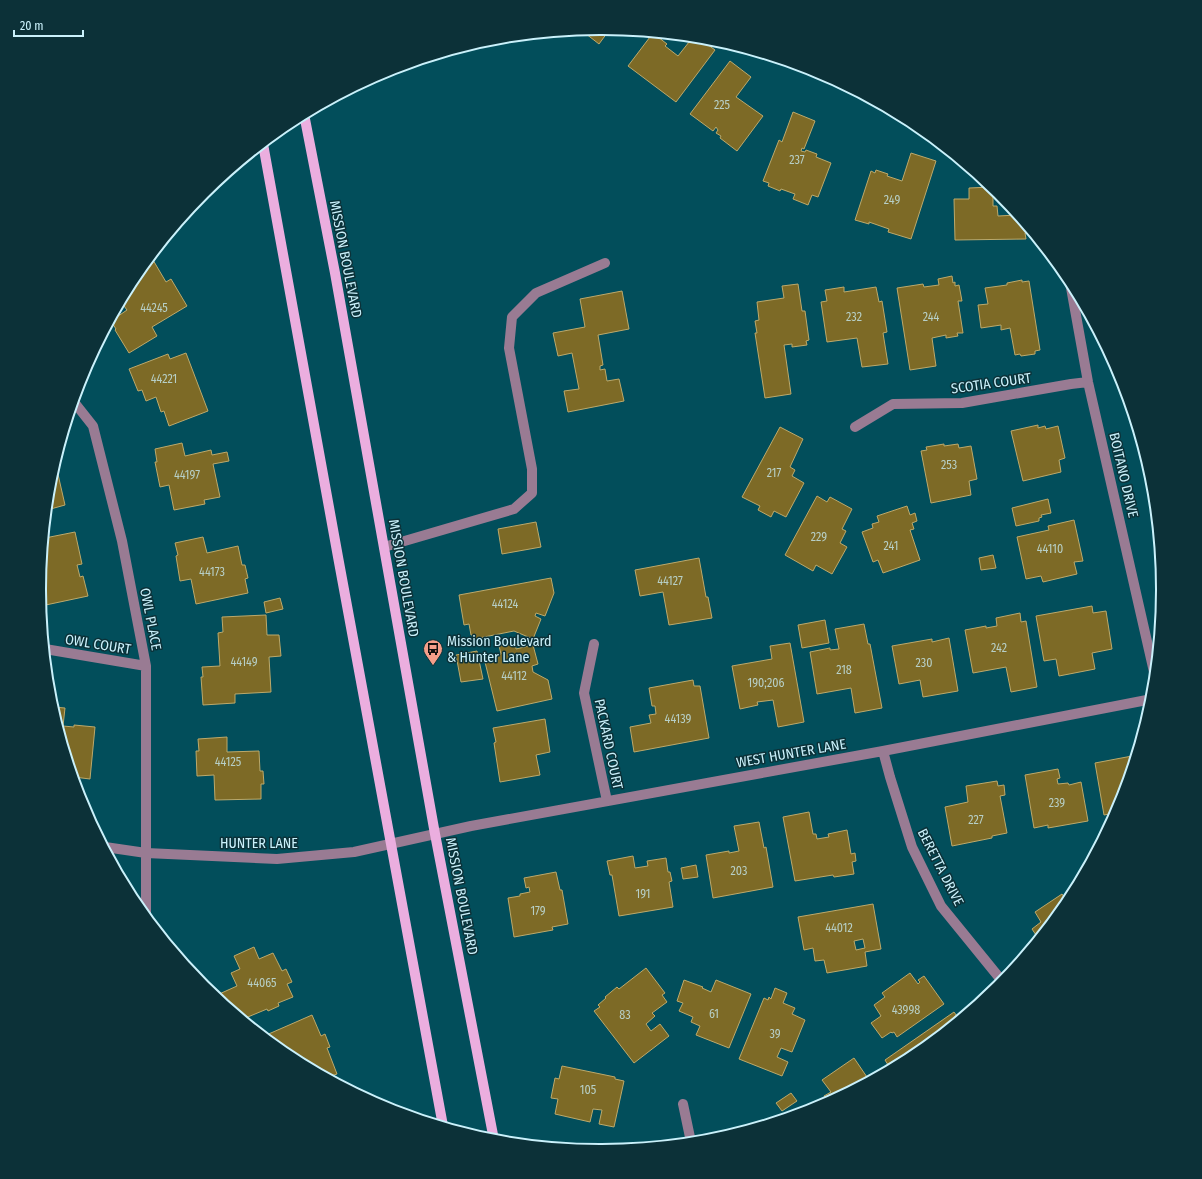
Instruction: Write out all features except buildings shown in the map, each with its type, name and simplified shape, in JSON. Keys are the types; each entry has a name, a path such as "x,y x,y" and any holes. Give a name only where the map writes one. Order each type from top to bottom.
{"main road":[{"name":"MISSION BOULEVARD","path":"305,120 335,273 435,834 493,1133"},
{"path":"264,149 284,266 392,843 442,1121"}],"street":[{"path":"384,547 514,509 532,493 532,469 509,348 512,317 536,293 605,263"},
{"name":"BOITANO DRIVE","path":"1073,299 1088,382 1151,660"},
{"name":"SCOTIA COURT","path":"855,427 893,404 962,404 1088,382"},
{"name":"OWL PLACE","path":"78,406 94,426 122,541 146,666 146,906"},
{"name":"PACKARD COURT","path":"594,644 584,693 607,801"},
{"name":"OWL COURT","path":"50,650 146,666"},
{"name":"WEST HUNTER LANE","path":"435,834 471,826 883,751 1144,700"},
{"name":"BERETTA DRIVE","path":"883,751 912,847 941,906 998,977"},
{"name":"HUNTER LANE","path":"111,848 146,853 277,860 354,852 435,834"},
{"path":"683,1104 690,1136"}],"place":[{"name":"Mission Boulevard & Hunter Lane","path":"433,666"}]}
